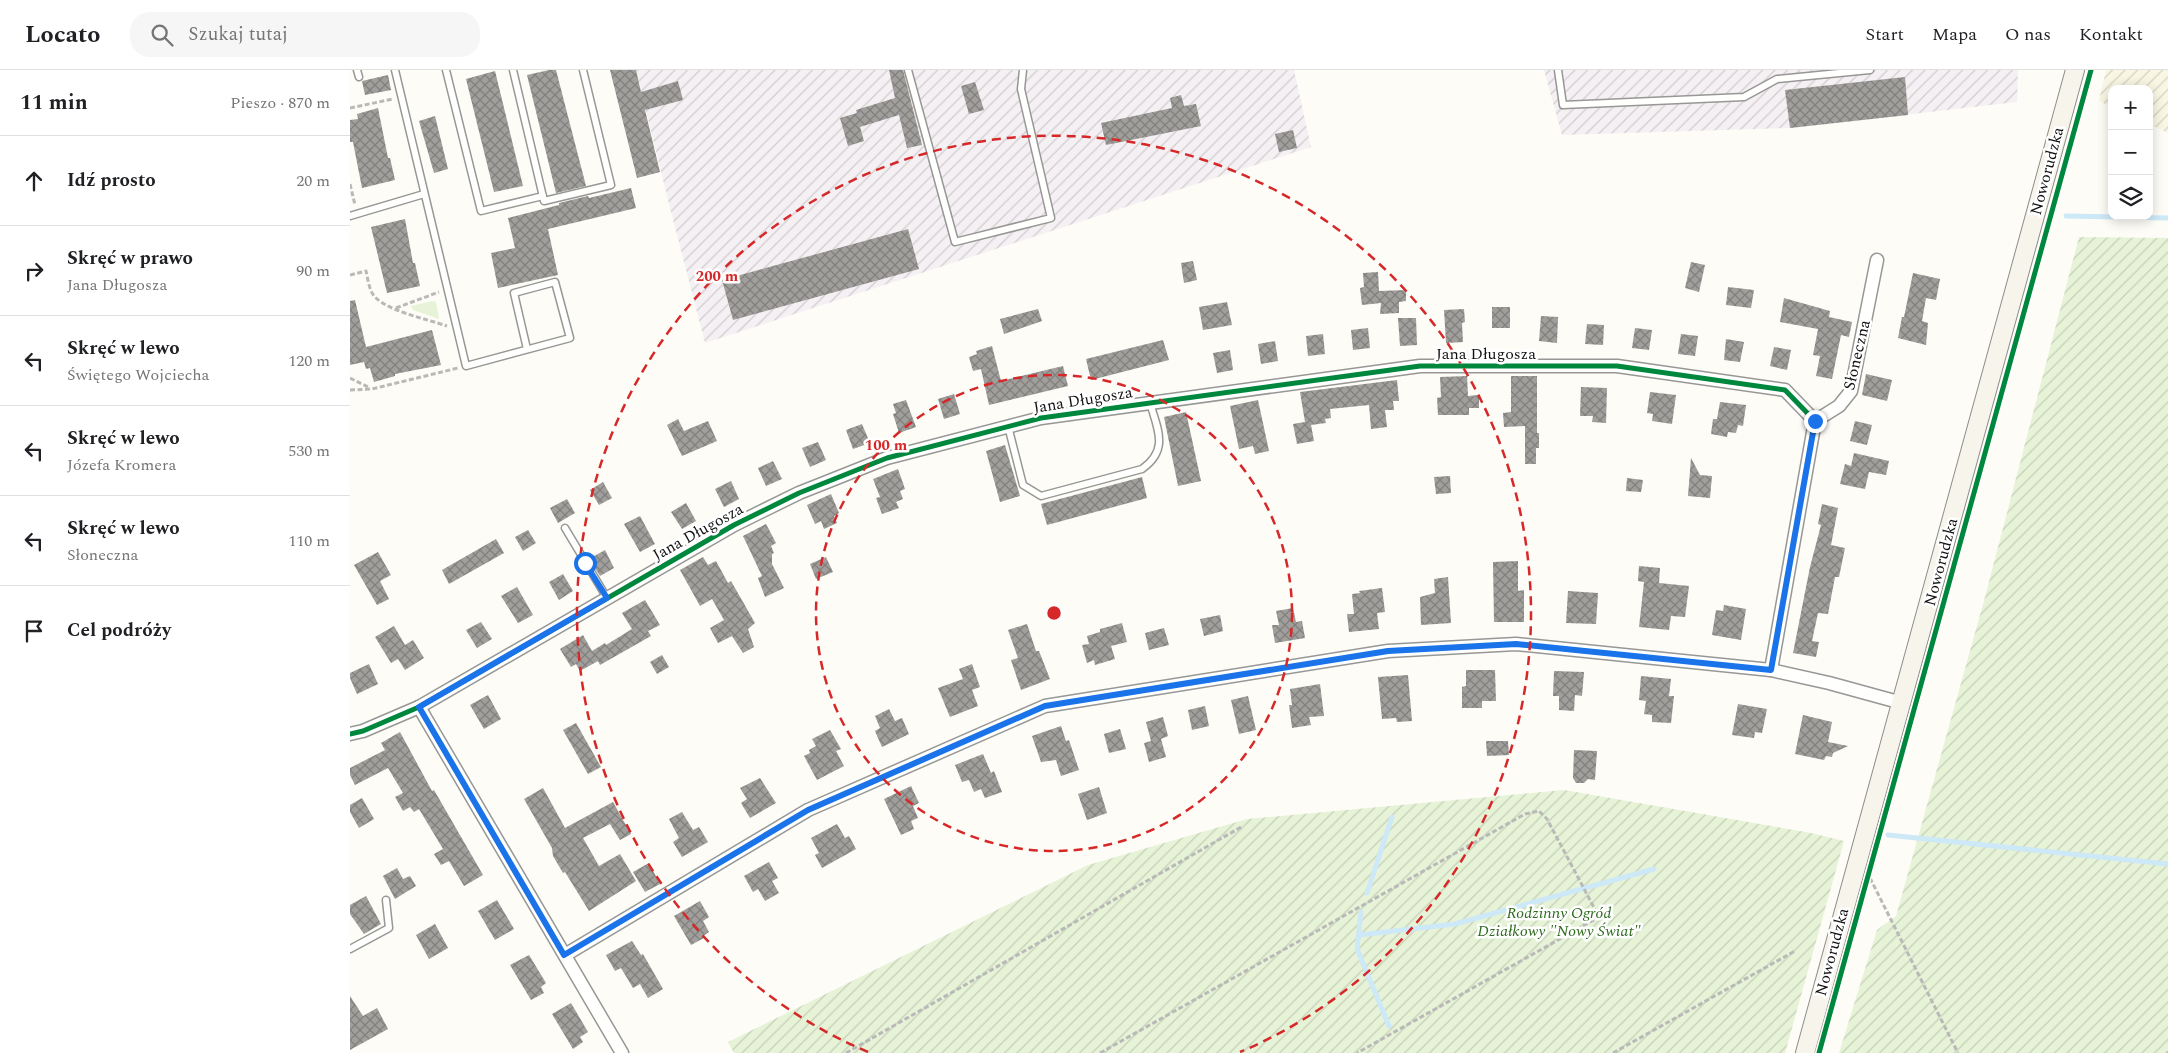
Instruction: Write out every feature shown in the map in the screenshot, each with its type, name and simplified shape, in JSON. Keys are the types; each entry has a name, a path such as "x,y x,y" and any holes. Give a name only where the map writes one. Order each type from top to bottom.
{"street":[{"name":"Noworudzka","path":"1805,1053 2075,70"},
{"name":"Słoneczna","path":"1815,421 1839,406 1851,391 1877,260"},
{"name":"Jana Długosza","path":"350,734 363,731 419,707 734,525 799,492 887,458 1041,418 1420,366 1617,366 1785,390 1815,421"},
{"path":"1771,670 1815,421"},
{"path":"564,955 808,810 1045,706 1388,651 1516,644 1771,670 1829,683 1902,703"},
{"path":"419,707 622,1053"}],"lane":[{"path":"357,70 358,77"},
{"path":"395,70 466,366 527,350 570,338 555,282 514,293 527,350"},
{"path":"446,70 481,211 543,196"},
{"path":"513,70 544,201 611,185 583,70"},
{"path":"908,70 955,242 1051,218 1021,90 1023,70"},
{"path":"1558,70 1563,105 1744,97 1777,79 1870,70"},
{"path":"350,216 424,194"},
{"path":"1008,426 1023,486 1041,496 1142,469 1154,461 1160,447 1159,434 1150,403"},
{"path":"565,528 607,598"},
{"path":"350,949 389,928 386,900"}],"path":[{"path":"350,108 401,97"},
{"path":"350,184 357,214"},
{"path":"350,275 366,271 372,292 376,298 395,309 456,329"},
{"path":"395,309 447,289"},
{"path":"350,390 372,389 466,366"},
{"path":"350,378 372,389"},
{"path":"1100,1053 1525,814 1539,811 1547,819 1600,917 1357,1053"},
{"path":"846,1053 1244,826"},
{"path":"1868,875 1958,1053"},
{"path":"1613,1053 1795,951"}],"shaded area":[{"path":"636,70 1294,70 1311,147 705,343"},
{"path":"1544,70 2018,70 2017,102 1790,128 1562,135"},
{"path":"2106,70 2168,70 2168,133 2153,126 2153,85 2108,85 2108,105 2099,101"}],"green space":[{"path":"2079,237 2168,238 2168,1053 1839,1053 1877,930 1896,916 1985,597"},
{"path":"432,301 436,302 439,319 413,310 411,306"},
{"name":"Rodzinny Ogród Działkowy \"Nowy Świat\"","path":"1564,790 1811,833 1844,841 1785,1053 734,1053 728,1042 1088,865 1247,819"}],"building":[{"path":"556,70 586,186 556,193 527,75"},
{"path":"610,70 636,70 641,92 678,81 683,100 645,110 660,172 637,178"},
{"path":"889,70 903,70 922,145 907,148 899,115 860,127 864,141 848,146 840,118 857,113 856,110 895,98"},
{"path":"495,71 523,186 494,192 466,79"},
{"path":"388,75 391,90 365,95 362,81"},
{"path":"1905,77 1908,115 1790,128 1785,90"},
{"path":"975,82 984,110 969,114 961,86"},
{"path":"1181,95 1184,106 1196,104 1201,126 1106,145 1101,123 1172,108 1170,98"},
{"path":"378,108 388,158 390,158 395,180 362,188 353,142 350,142 350,120 358,119 357,114"},
{"path":"435,116 448,169 434,173 419,121"},
{"path":"1293,130 1297,148 1279,152 1275,134"},
{"path":"631,188 636,208 548,229 558,275 498,288 491,253 515,248 508,218 559,205 559,203"},
{"path":"405,219 413,263 415,263 420,286 387,293 371,227"},
{"path":"908,229 919,269 733,320 722,280"},
{"path":"1193,261 1197,280 1184,283 1181,263"},
{"path":"1691,262 1705,265 1699,292 1685,288"},
{"path":"1378,272 1379,291 1406,290 1406,301 1399,302 1399,313 1380,314 1381,303 1362,305 1360,288 1364,287 1363,273"},
{"path":"1913,273 1940,279 1936,300 1926,298 1922,321 1928,323 1926,345 1898,338"},
{"path":"1728,287 1754,290 1751,308 1726,305"},
{"path":"1784,298 1830,311 1829,317 1852,322 1849,337 1841,335 1832,379 1816,376 1820,356 1813,355 1818,329 1780,322"},
{"path":"355,300 366,347 432,330 441,365 395,374 395,376 374,382 370,368 366,369 364,362 350,365 350,301"},
{"path":"1227,302 1232,325 1203,330 1199,307"},
{"path":"1492,307 1510,307 1510,328 1492,328"},
{"path":"1038,309 1042,321 1004,334 1000,319"},
{"path":"1464,309 1465,322 1462,323 1463,342 1446,343 1444,310"},
{"path":"1541,316 1558,317 1557,343 1539,341"},
{"path":"1398,318 1416,318 1417,345 1400,346"},
{"path":"1587,324 1604,325 1603,345 1585,344"},
{"path":"1368,328 1370,348 1353,350 1351,330"},
{"path":"1635,328 1652,330 1649,350 1632,348"},
{"path":"1323,334 1325,354 1308,356 1306,336"},
{"path":"1681,334 1698,336 1695,356 1678,354"},
{"path":"1726,339 1744,342 1740,362 1724,360"},
{"path":"1163,340 1169,360 1091,380 1086,359"},
{"path":"1275,341 1278,361 1261,364 1258,344"},
{"path":"992,346 1001,381 1063,366 1068,386 989,405 981,369 973,371 969,357 977,354 976,351"},
{"path":"1774,347 1791,350 1787,370 1770,366"},
{"path":"1230,350 1233,370 1217,373 1213,353"},
{"path":"1866,374 1892,380 1887,401 1862,395"},
{"path":"1467,376 1468,396 1479,395 1479,408 1469,408 1469,415 1438,415 1437,398 1441,397 1440,377"},
{"path":"1511,376 1537,376 1537,433 1539,433 1539,448 1536,448 1536,464 1525,464 1525,426 1504,427 1503,413 1511,412"},
{"path":"1397,380 1399,401 1393,401 1394,410 1385,410 1387,427 1371,429 1369,405 1330,409 1331,418 1325,419 1326,423 1311,425 1314,441 1297,444 1293,424 1305,422 1300,392"},
{"path":"1581,387 1607,388 1606,423 1592,422 1593,416 1580,416"},
{"path":"1650,392 1676,395 1672,424 1652,421 1653,414 1647,413"},
{"path":"954,394 960,414 944,419 938,399"},
{"path":"906,400 916,427 899,433 893,414 896,413 893,404"},
{"path":"1258,400 1269,451 1255,454 1253,446 1239,449 1230,406"},
{"path":"1720,402 1746,405 1743,426 1738,425 1736,433 1728,432 1727,437 1711,434 1713,419 1717,419"},
{"path":"1186,412 1201,481 1178,486 1164,417"},
{"path":"678,419 684,431 708,421 717,441 682,456 667,425"},
{"path":"1855,421 1872,425 1867,445 1850,441"},
{"path":"862,424 870,443 853,449 846,430"},
{"path":"818,442 826,460 810,467 802,448"},
{"path":"1005,445 1020,496 1000,502 986,451"},
{"path":"1854,453 1889,461 1886,475 1869,472 1865,489 1840,484 1845,464 1851,466"},
{"path":"1691,458 1700,475 1712,476 1710,498 1688,496"},
{"path":"773,461 782,479 766,486 758,468"},
{"path":"898,469 905,489 900,491 903,499 896,502 899,508 882,514 876,498 880,497 873,479"},
{"path":"1450,476 1451,493 1436,494 1434,477"},
{"path":"1142,477 1147,498 1047,525 1041,504"},
{"path":"1627,478 1643,480 1641,492 1626,491"},
{"path":"731,481 739,499 724,507 715,489"},
{"path":"603,482 612,498 599,505 590,490"},
{"path":"831,494 839,513 834,516 837,523 824,529 821,521 815,524 807,505"},
{"path":"567,499 575,513 558,523 550,508"},
{"path":"686,503 696,521 682,529 671,512"},
{"path":"1822,504 1838,508 1831,545 1845,548 1839,577 1835,577 1828,614 1818,613 1812,641 1819,642 1816,657 1793,653 1810,567 1821,525 1818,524"},
{"path":"640,516 655,544 640,552 624,524"},
{"path":"766,524 776,543 771,546 774,553 772,554 772,564 784,588 765,597 758,578 762,576 743,536"},
{"path":"528,530 536,543 523,551 515,537"},
{"path":"496,539 504,553 449,584 442,570"},
{"path":"605,550 614,568 600,576 589,559"},
{"path":"378,552 391,575 380,581 389,599 377,605 354,565"},
{"path":"703,557 708,565 716,561 728,583 731,581 755,623 748,629 754,647 743,653 732,636 718,643 710,628 724,620 712,599 700,606 680,570"},
{"path":"826,557 833,572 816,579 810,564"},
{"path":"1518,561 1518,591 1524,590 1524,622 1494,622 1493,562"},
{"path":"1639,566 1660,568 1659,583 1689,586 1685,617 1671,616 1669,630 1639,627 1644,582 1638,581"},
{"path":"563,574 573,591 559,600 549,582"},
{"path":"1448,577 1451,623 1421,625 1420,597 1435,593 1434,579"},
{"path":"517,587 533,615 518,623 501,596"},
{"path":"1382,588 1385,612 1377,613 1379,629 1349,632 1347,614 1354,614 1352,594 1360,593 1359,591"},
{"path":"1568,591 1598,593 1596,624 1566,623"},
{"path":"645,600 660,625 648,631 651,636 600,665 598,661 580,671 576,664 571,667 560,649 583,635 592,651 605,643 606,645 632,629 622,613"},
{"path":"1724,605 1746,609 1741,640 1712,635 1716,610 1723,611"},
{"path":"1293,608 1296,622 1302,621 1305,638 1275,643 1272,625 1279,625 1276,611"},
{"path":"1220,615 1223,631 1204,636 1200,619"},
{"path":"481,622 492,639 477,648 466,630"},
{"path":"1122,623 1127,642 1111,646 1115,659 1095,665 1094,660 1087,663 1082,645 1089,644 1087,636 1100,632 1100,629"},
{"path":"1027,624 1036,651 1039,651 1050,679 1021,690 1011,660 1018,658 1008,630"},
{"path":"394,626 405,645 413,640 424,658 405,670 398,659 391,663 375,637"},
{"path":"1164,628 1169,645 1149,650 1145,633"},
{"path":"662,655 669,667 657,674 650,662"},
{"path":"369,664 378,684 357,694 350,678 350,673"},
{"path":"972,664 980,687 972,690 978,706 950,717 938,688 963,679 959,669"},
{"path":"1466,670 1495,670 1496,701 1482,701 1482,708 1462,708 1462,687 1466,686"},
{"path":"1554,671 1584,672 1582,696 1575,695 1574,711 1559,710 1559,696 1553,696"},
{"path":"1408,675 1412,721 1397,722 1396,718 1382,719 1378,677"},
{"path":"1641,676 1671,679 1669,696 1674,696 1671,723 1652,722 1652,715 1644,714 1646,701 1639,700"},
{"path":"1320,684 1324,716 1309,717 1311,725 1292,728 1289,705 1292,705 1290,689"},
{"path":"488,695 501,719 484,729 470,705"},
{"path":"1248,696 1256,730 1239,734 1231,700"},
{"path":"1738,704 1767,709 1762,733 1755,732 1754,738 1732,735"},
{"path":"1205,706 1209,726 1192,730 1188,710"},
{"path":"889,709 895,721 902,718 909,734 882,747 875,731 880,728 875,716"},
{"path":"1803,715 1832,722 1828,742 1848,746 1833,753 1832,757 1826,756 1824,760 1795,754"},
{"path":"1163,717 1168,736 1161,739 1166,757 1149,762 1144,743 1151,741 1146,722"},
{"path":"576,723 601,767 588,774 563,730"},
{"path":"1061,726 1066,741 1069,740 1079,770 1061,776 1056,760 1041,762 1032,736"},
{"path":"1120,729 1126,749 1109,753 1104,734"},
{"path":"830,730 841,749 836,751 844,766 817,780 804,756 810,753 809,750 816,746 812,739"},
{"path":"400,732 432,791 434,790 483,875 464,886 449,861 441,865 434,854 443,849 419,809 414,812 410,807 403,811 395,797 403,793 388,768 355,785 350,775 350,768 385,750 381,743"},
{"path":"1486,741 1508,741 1509,755 1487,756"},
{"path":"1574,750 1597,751 1595,780 1588,779 1584,783 1576,783 1573,778"},
{"path":"983,754 991,773 994,771 1002,792 985,798 981,789 974,792 969,780 962,782 955,765"},
{"path":"760,778 776,803 750,818 741,803 747,799 740,788"},
{"path":"911,786 919,803 913,806 918,818 911,821 914,829 901,835 884,799"},
{"path":"1099,787 1107,813 1087,820 1078,794"},
{"path":"543,788 565,828 613,802 631,834 620,840 610,824 583,838 599,866 620,854 636,881 589,911 553,856 552,848 524,799"},
{"path":"362,798 374,819 359,828 350,812 350,805"},
{"path":"682,812 693,830 699,827 708,842 682,857 673,842 679,838 669,819"},
{"path":"837,824 845,838 849,836 856,849 822,868 815,855 819,853 811,838"},
{"path":"769,862 778,878 772,881 779,893 765,901 758,889 753,892 744,876"},
{"path":"649,863 660,884 645,892 633,872"},
{"path":"397,868 403,879 410,876 416,886 395,899 383,876"},
{"path":"366,896 381,924 364,934 350,914 350,905"},
{"path":"497,900 514,929 495,940 478,911"},
{"path":"700,901 709,917 703,921 709,932 703,936 704,938 691,945 674,916"},
{"path":"435,924 448,948 429,959 416,935"},
{"path":"632,941 641,955 643,954 663,989 648,998 640,984 633,988 621,968 615,971 606,955"},
{"path":"529,955 546,983 541,987 544,993 531,1000 510,965"},
{"path":"350,996 363,1016 377,1008 388,1029 350,1050"},
{"path":"571,1003 588,1032 580,1037 583,1042 573,1049 552,1014"}],"waterway":[{"path":"2066,216 2168,218"},
{"path":"1367,893 1392,817"},
{"path":"1888,835 2168,864"},
{"path":"1359,935 1455,924 1654,869"},
{"path":"1361,912 1357,949 1389,1026"}],"cycle path":[{"path":"1819,1053 2091,70"},
{"path":"350,734 363,731 419,707 734,525 799,493 887,458 1041,418 1420,366 1617,366 1785,390 1815,421"}],"route":[{"path":"585,563 607,598 419,707 564,955 808,810 1045,706 1388,651 1516,644 1771,670 1809,464 1815,421"}]}
